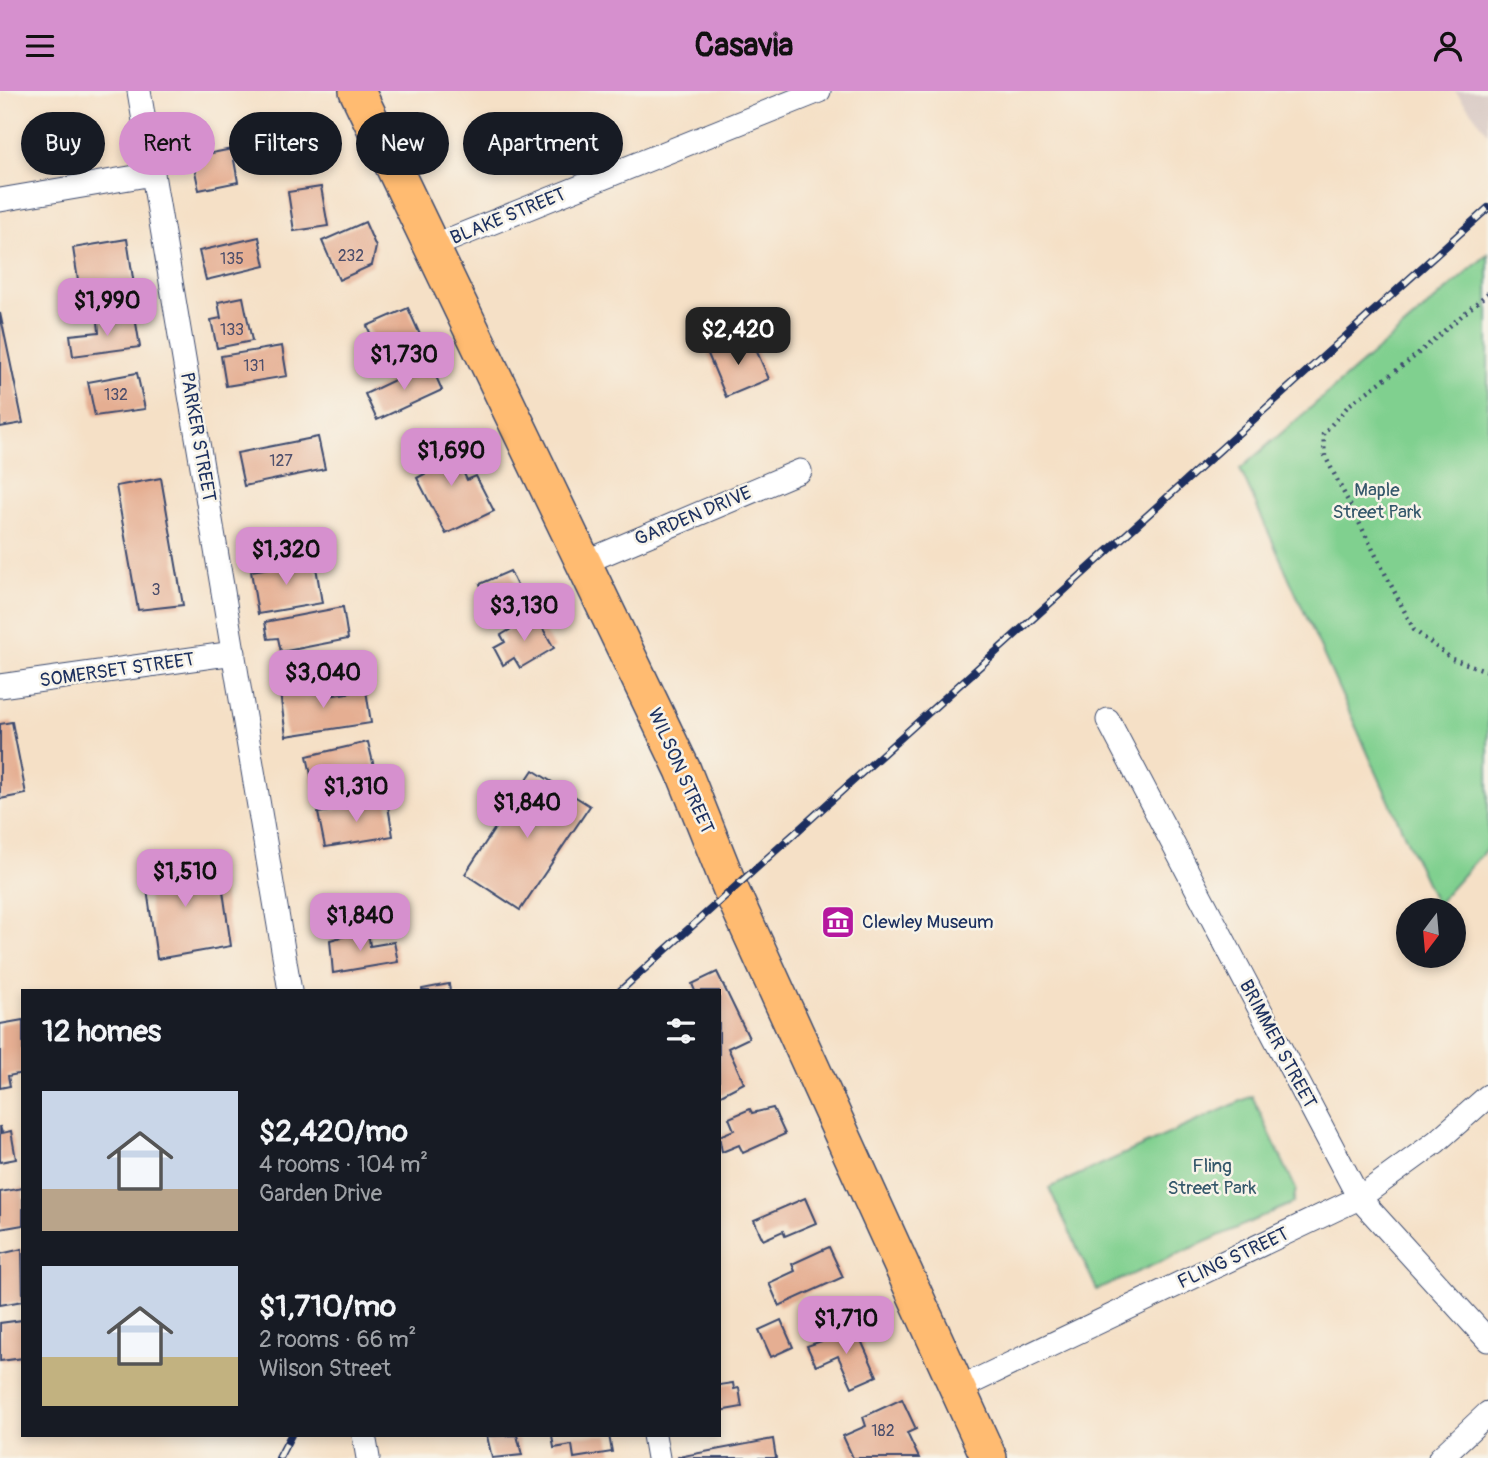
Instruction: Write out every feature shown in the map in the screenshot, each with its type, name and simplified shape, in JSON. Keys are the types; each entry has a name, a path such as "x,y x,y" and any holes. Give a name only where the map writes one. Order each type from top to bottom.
{"main road":[{"name":"WILSON STREET","path":"357,91 683,770 731,890 989,1458"}],"street":[{"name":"PARKER STREET","path":"139,91 143,112"},
{"name":"BLAKE STREET","path":"431,247 818,91"},
{"path":"0,200 147,175"},
{"name":"PARKER STREET","path":"153,175 290,989"},
{"name":"GARDEN DRIVE","path":"585,562 800,471"},
{"name":"SOMERSET STREET","path":"0,686 234,653"},
{"name":"BRIMMER STREET","path":"1108,720 1359,1198 1488,1341"},
{"name":"FLING STREET","path":"958,1388 1359,1198 1436,1142 1488,1096"},
{"path":"1440,1458 1488,1413"},
{"path":"364,1437 368,1458"},
{"path":"654,1437 658,1458"}],"path":[{"path":"1488,293 1408,362 1349,405 1323,434 1325,456 1414,631 1452,659 1488,671"}],"shaded area":[{"path":"1455,91 1488,91 1488,133"}],"green space":[{"name":"Maple Street Park","path":"1488,254 1488,847 1442,898 1433,898 1240,469"},
{"name":"Fling Street Park","path":"1252,1096 1296,1189 1293,1203 1097,1290 1049,1188"}],"building":[{"path":"229,150 229,175 237,175 238,182 199,190 196,175 215,175 215,152"},
{"path":"321,187 328,226 294,231 288,192"},
{"path":"365,222 376,247 372,265 339,280 322,241"},
{"path":"259,237 265,266 206,280 199,251"},
{"path":"127,239 134,285 80,293 73,248"},
{"path":"243,297 252,341 217,348 211,320 221,318 218,302"},
{"path":"408,308 421,337 361,363 357,354 376,346 367,326"},
{"path":"0,313 23,423 0,427"},
{"path":"135,317 140,347 73,356 70,335 99,332 98,321"},
{"path":"750,336 769,379 726,397 708,354"},
{"path":"282,346 287,376 226,386 221,356"},
{"path":"430,363 442,390 377,420 365,394"},
{"path":"137,373 145,409 95,416 88,382"},
{"path":"436,434 444,448 450,445 467,480 476,476 494,511 446,534 417,478 430,471 417,443"},
{"path":"318,437 325,469 244,486 237,453"},
{"path":"161,478 183,605 138,610 116,486"},
{"path":"315,561 322,603 258,614 251,571"},
{"path":"510,571 523,598 513,603 518,615 492,627 483,609 490,605 480,584"},
{"path":"343,607 348,639 281,652 278,638 268,639 265,622"},
{"path":"535,615 554,648 520,668 514,658 503,665 494,648 505,642 501,635"},
{"path":"332,685 334,695 366,690 371,723 286,736 280,693"},
{"path":"12,722 26,794 0,799 0,724"},
{"path":"368,742 376,775 314,789 307,756"},
{"path":"533,770 590,806 520,910 465,874"},
{"path":"387,800 393,836 325,847 318,813"},
{"path":"169,857 172,868 209,866 211,885 222,884 231,946 157,959 143,861"},
{"path":"368,930 370,946 394,942 398,962 333,973 330,940"},
{"path":"717,972 749,1038 728,1048 744,1083 721,1095 721,989 694,989 692,984"},
{"path":"449,984 450,989 422,989"},
{"path":"21,1020 21,1073 8,1076 10,1086 0,1088 0,1024"},
{"path":"773,1108 785,1134 743,1153 739,1145 722,1152 721,1135 734,1130 729,1118 750,1109 752,1113"},
{"path":"0,1126 2,1133 11,1131 16,1159 0,1162"},
{"path":"21,1188 21,1225 0,1229 0,1192"},
{"path":"805,1198 816,1223 785,1236 783,1231 763,1240 754,1220"},
{"path":"829,1247 843,1277 779,1306 769,1283 795,1271 792,1264"},
{"path":"21,1249 21,1301 0,1305 0,1254"},
{"path":"21,1320 21,1358 0,1361 0,1323"},
{"path":"781,1320 793,1347 771,1357 759,1330"},
{"path":"856,1329 877,1376 852,1387 838,1356 816,1366 807,1346"},
{"path":"733,1383 734,1389 739,1388 742,1407 721,1411 721,1385"},
{"path":"902,1399 916,1429 907,1433 919,1458 853,1458 843,1436 866,1426 863,1417"},
{"path":"487,1437 518,1437 522,1455 492,1458"},
{"path":"552,1437 609,1437 612,1452 574,1458 572,1445 554,1448"},
{"path":"773,1439 776,1458 678,1458 678,1457"}],"railway":[{"path":"622,989 1488,208"},
{"path":"279,1458 290,1437"}],"place":[{"name":"Clewley Museum","path":"838,922"}]}
